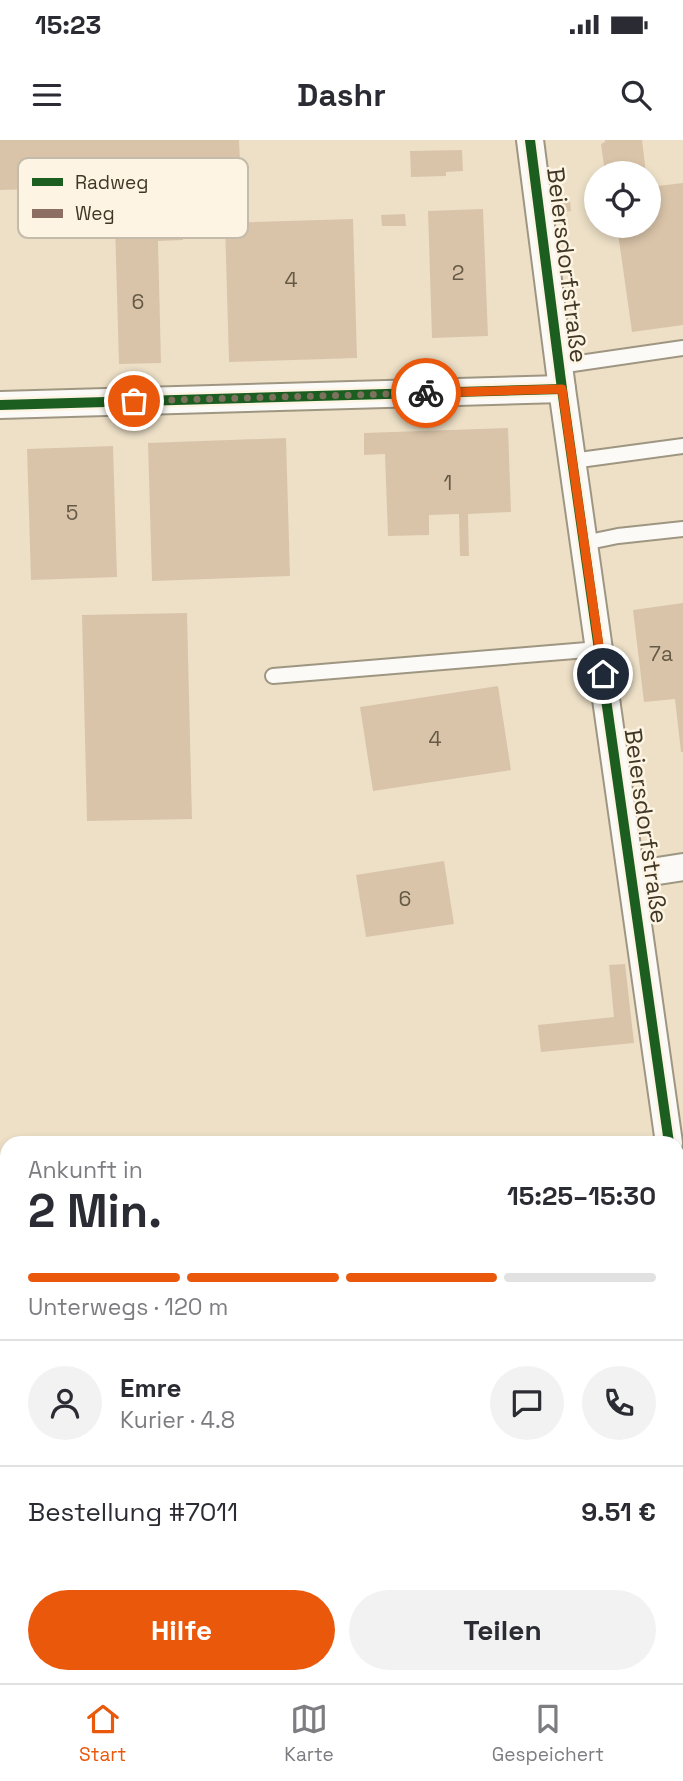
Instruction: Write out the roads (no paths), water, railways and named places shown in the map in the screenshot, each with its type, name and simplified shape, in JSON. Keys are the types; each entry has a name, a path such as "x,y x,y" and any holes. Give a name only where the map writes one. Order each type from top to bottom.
{"street":[{"name":"Beiersdorfstraße","path":"530,140 560,377 668,1136"},
{"path":"0,405 560,377"},
{"path":"632,875 683,867"}],"lane":[{"path":"560,377 683,348"},
{"path":"572,461 683,446"},
{"path":"584,542 683,529"},
{"path":"273,676 599,649"}]}
